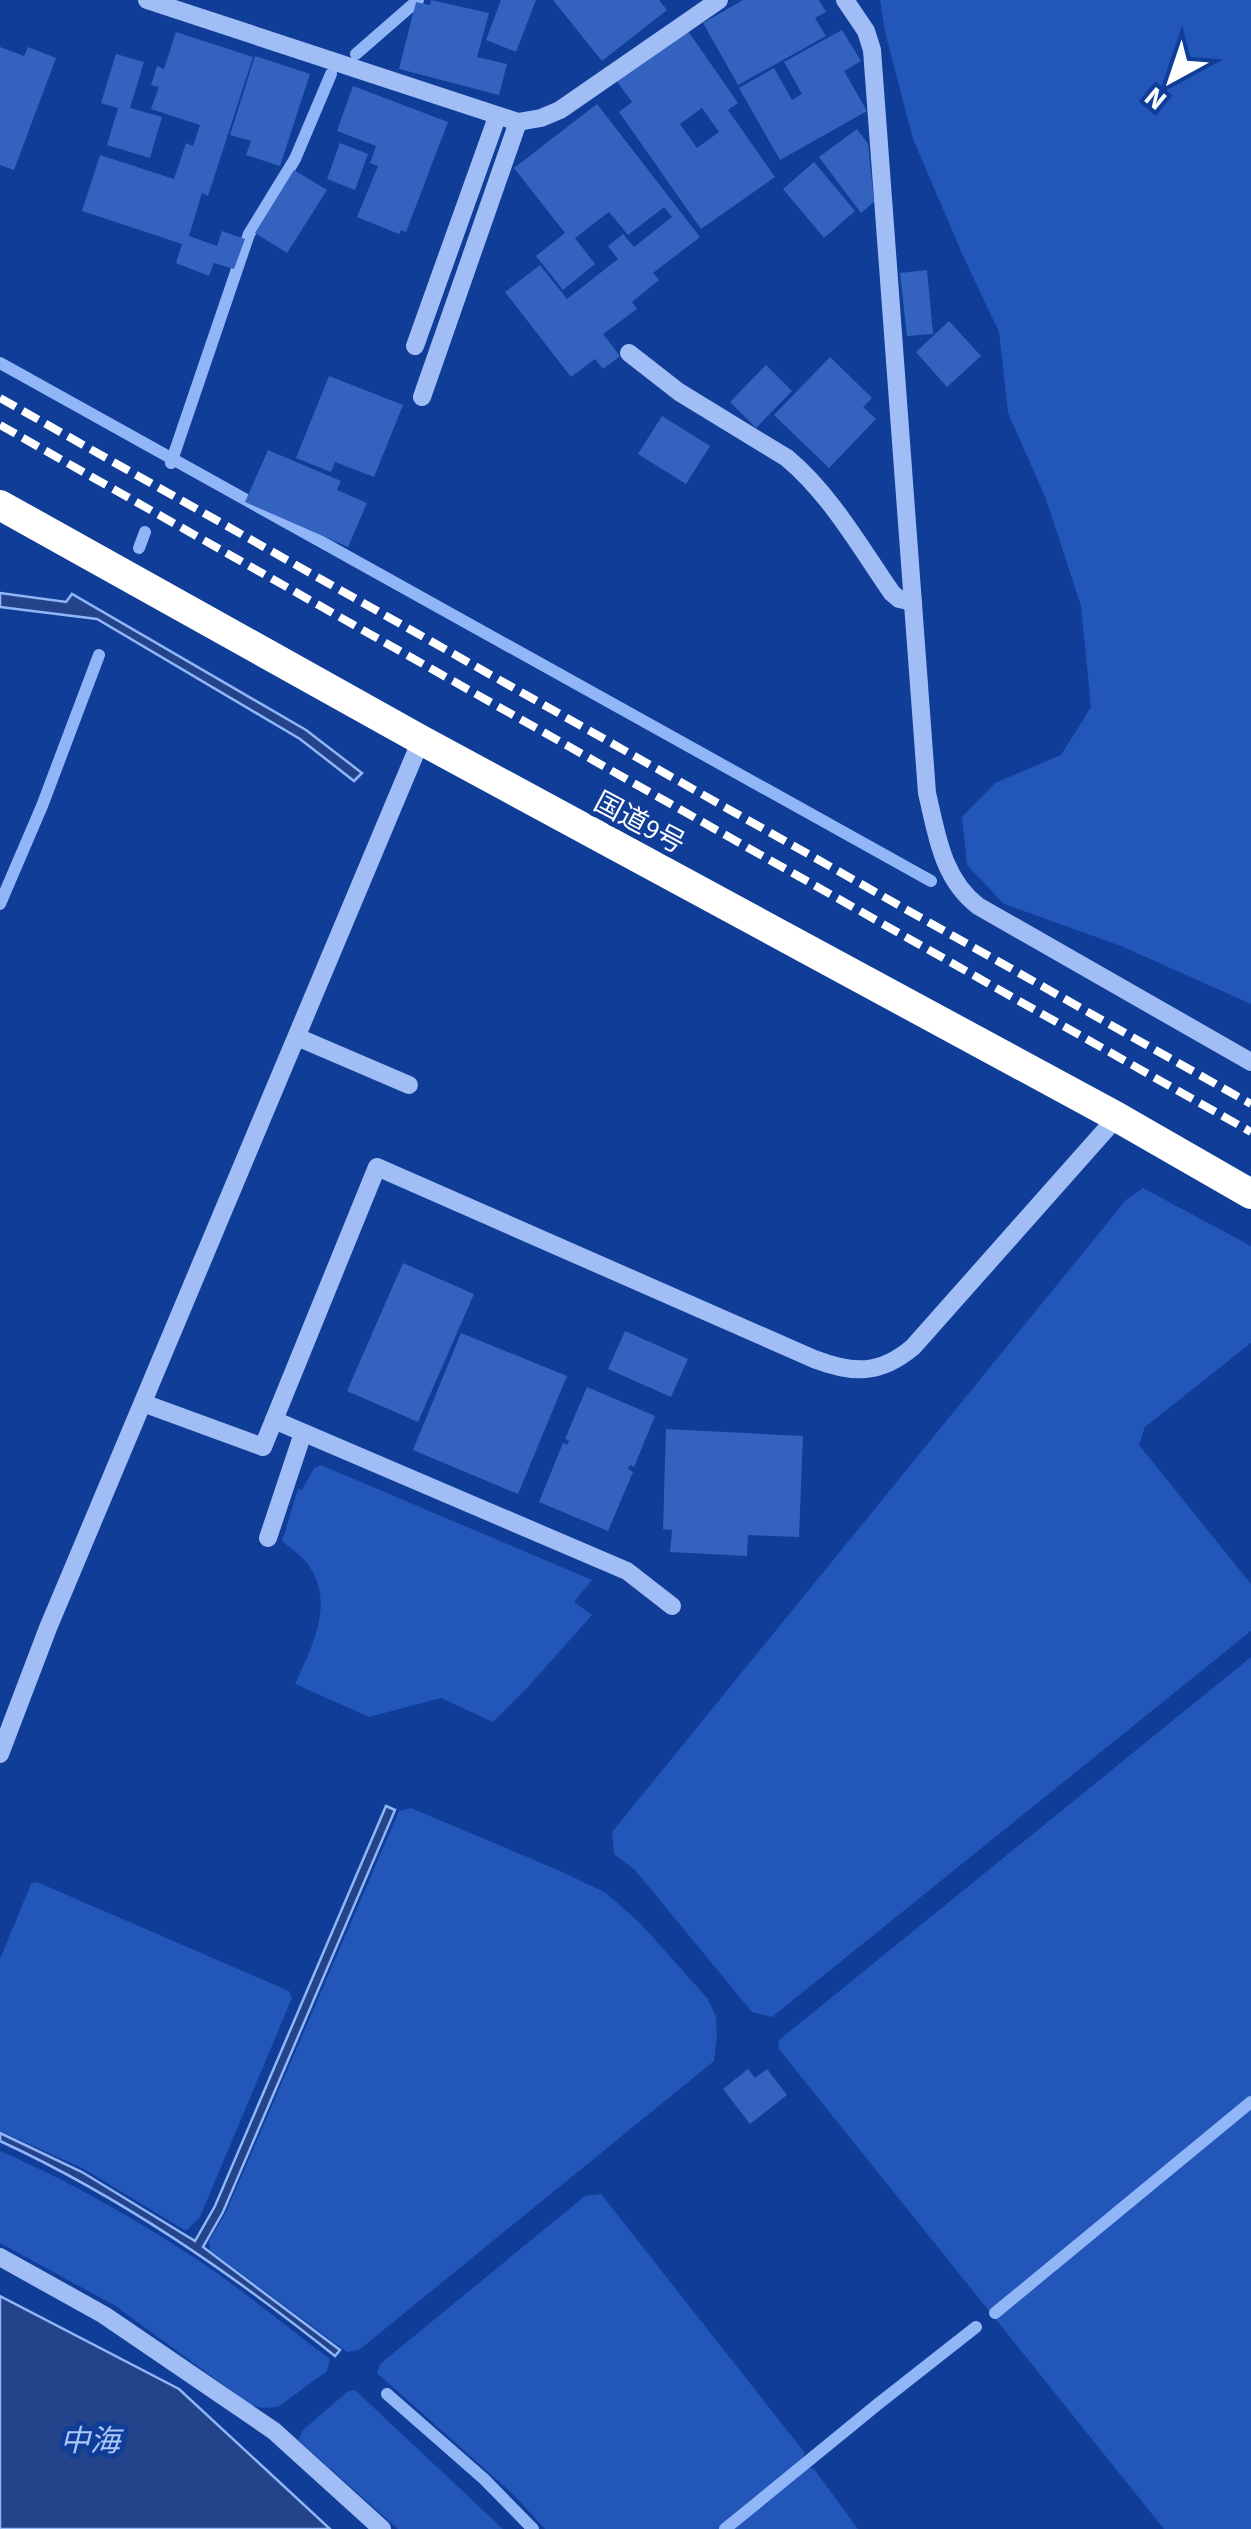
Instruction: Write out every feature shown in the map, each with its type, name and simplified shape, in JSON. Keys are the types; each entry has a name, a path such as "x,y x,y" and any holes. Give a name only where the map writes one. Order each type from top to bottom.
{"highway":[{"name":"国道9号","path":"0,505 421,740 1117,1116 1251,1194"}],"street":[{"path":"147,0 518,122 560,110 719,0"},
{"path":"846,0 866,31 872,50 928,793 952,880 978,906 1251,1062"},
{"path":"415,346 497,117"},
{"path":"422,398 518,122"},
{"path":"629,353 679,392 788,458 822,492 892,593 913,602"},
{"path":"0,1754 48,1628 421,740"},
{"path":"296,1037 409,1086"},
{"path":"144,1402 263,1446 377,1167 814,1359 834,1367 878,1368 898,1360 913,1347 1117,1116"},
{"path":"274,1420 626,1571 672,1606"},
{"path":"268,1538 303,1432"},
{"path":"0,2257 104,2315 274,2432 382,2529"}],"shaded area":[{"path":"880,0 1251,0 1251,1004 1121,946 1004,904 967,865 962,817 995,783 1061,755 1091,707 1081,606 1046,499 1008,413 999,332 913,139"},
{"path":"1143,1188 1251,1246 1251,1343 1145,1427 1139,1445 1251,1584 1251,1631 772,2017 752,2012 635,1870 614,1854 612,1832 1126,1200"},
{"path":"321,1465 592,1580 574,1602 592,1615 493,1722 441,1698 369,1717 295,1684 314,1639 321,1608 320,1592 306,1562 282,1541 298,1489 302,1490 314,1468"},
{"path":"1251,1657 1251,2529 1164,2529 778,2048 779,2040"},
{"path":"411,1808 606,1893 640,1923 708,1999 716,2017 714,2061 359,2350 347,2352 210,2250 209,2241 226,2212 399,1811"},
{"path":"37,1882 289,1991 292,1998 200,2217 186,2231 84,2169 0,2131 0,1959 31,1884"},
{"path":"0,2151 103,2202 201,2262 330,2359 327,2371 278,2407 251,2405 114,2305 0,2243"},
{"path":"601,2194 805,2453 800,2462 719,2529 545,2529 515,2496 377,2373 380,2364 585,2196"},
{"path":"355,2390 503,2529 398,2529 298,2440 303,2430 347,2392"},
{"path":"808,2467 814,2469 858,2529 732,2529"}],"water":[{"path":"0,593 66,602 72,594 306,730 362,773 354,781 300,739 97,619 0,607"},
{"path":"386,1806 395,1810 223,2212 203,2247 340,2350 335,2356 174,2238 89,2187 0,2141 0,2133 82,2172 195,2241 215,2206"},
{"name":"中海","path":"0,2296 179,2389 330,2529 0,2529"}],"building":[{"path":"431,0 489,13 477,57 507,64 499,95 399,69 416,2 430,5"},
{"path":"501,0 536,0 516,52 486,40"},
{"path":"553,0 659,0 667,10 602,61"},
{"path":"743,0 819,0 826,12 815,18 826,36 738,85 703,23"},
{"path":"842,30 861,61 844,71 867,111 780,160 739,88 774,68 792,100 802,94 784,62"},
{"path":"688,31 738,103 728,110 775,177 701,229 619,112 632,102 616,80","holes":["702,108 719,132 697,148 680,124"]},
{"path":"176,32 253,57 208,196 202,193 189,236 217,246 222,231 245,239 234,269 214,263 209,276 176,263 182,244 82,211 100,155 174,179 186,143 193,146 200,125 151,109 159,87 151,85 157,66 164,69"},
{"path":"0,47 24,56 28,47 56,58 14,170 0,165"},
{"path":"116,54 144,62 130,108 162,117 150,158 107,145 118,108 101,103"},
{"path":"255,56 310,74 280,166 246,155 251,141 230,135"},
{"path":"353,86 448,122 406,232 401,230 399,234 357,217 378,166 370,163 376,146 337,131"},
{"path":"597,104 700,237 653,273 659,280 632,302 637,309 603,334 620,356 603,369 595,359 571,377 505,292 540,265 567,299 618,259 608,246 623,234 634,247 672,217 664,207 628,235 609,212 575,238 595,264 563,290 536,256 565,233 514,168"},
{"path":"857,129 868,144 874,202 861,213 819,157"},
{"path":"340,143 368,154 355,190 327,179"},
{"path":"814,162 855,211 824,238 783,189"},
{"path":"294,170 327,190 287,253 255,233"},
{"path":"927,270 933,334 907,336 900,273"},
{"path":"949,321 981,356 947,387 916,352"},
{"path":"830,357 872,398 863,407 876,419 829,468 774,415"},
{"path":"766,365 792,391 756,428 730,402"},
{"path":"329,376 403,405 374,477 335,462 331,472 296,458"},
{"path":"662,416 710,446 686,484 638,454"},
{"path":"268,450 341,481 337,490 367,503 348,547 245,502"},
{"path":"403,1263 474,1294 418,1422 347,1391"},
{"path":"625,1331 688,1359 671,1397 608,1369"},
{"path":"461,1333 567,1376 518,1494 413,1450"},
{"path":"587,1387 655,1416 634,1467 630,1465 628,1469 633,1472 608,1531 539,1502 563,1443 567,1445 569,1440 565,1439"},
{"path":"666,1429 803,1436 799,1537 748,1535 747,1556 670,1552 672,1530 663,1529"},
{"path":"748,2069 755,2078 767,2069 787,2095 750,2124 723,2089"}],"waterway":[{"path":"356,54 418,0"},
{"path":"171,463 249,234 295,159 331,74"},
{"path":"0,363 931,881"},
{"path":"139,548 145,532"},
{"path":"0,904 99,655"},
{"path":"995,2313 1251,2102"},
{"path":"725,2529 976,2327"},
{"path":"387,2394 484,2479 533,2529"}],"railway":[{"path":"0,398 1251,1104"},
{"path":"0,425 1251,1132"}]}
